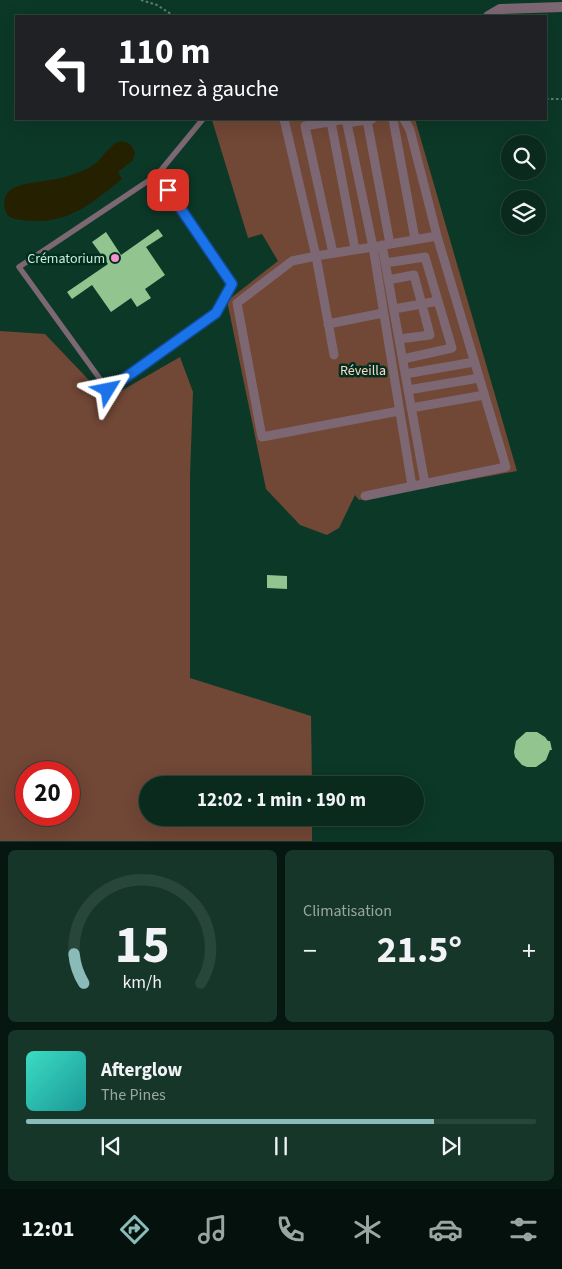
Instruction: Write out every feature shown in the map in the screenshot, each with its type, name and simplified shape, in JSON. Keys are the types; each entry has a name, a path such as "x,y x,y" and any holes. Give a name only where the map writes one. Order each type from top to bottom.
{"street":[{"path":"490,15 500,10 562,7"},
{"path":"284,120 316,256 334,355"},
{"path":"333,253 305,126 347,120 382,245 383,313 412,486"},
{"path":"370,120 382,245 425,484"},
{"path":"394,120 415,239"},
{"path":"365,496 506,467 437,236 410,130 405,120"},
{"path":"331,122 356,250"},
{"path":"399,410 262,437 237,303 292,261 437,236"},
{"path":"385,263 425,257 452,348 403,359"},
{"path":"388,280 414,275 430,335 399,339"},
{"path":"394,310 438,301"},
{"path":"328,324 383,313"},
{"path":"405,374 474,362"},
{"path":"408,390 479,378"},
{"path":"412,408 484,395"}],"lane":[{"path":"157,175 232,284 216,313 108,390 19,267 157,175 202,120"}],"path":[{"path":"141,0 157,5 172,15"},
{"path":"547,98 562,99"}],"green space":[{"name":"Réveilla","path":"212,120 415,120 517,471 359,500 355,495 339,528 327,535 300,525 266,489 227,301 278,261 262,234 248,238"},
{"path":"0,331 45,334 107,399 180,357 193,392 190,476 190,678 311,716 312,776 139,776 139,826 312,826 312,841 0,841"}],"shaded area":[{"path":"118,142 127,143 133,148 135,154 132,161 118,172 122,179 88,205 65,217 52,220 22,220 7,214 4,206 9,191 20,186 62,178 83,171 96,163"}],"building":[{"path":"158,229 163,236 146,247 165,275 145,289 151,298 137,307 131,298 111,312 92,285 72,299 67,292 108,264 92,242 106,232 121,255"},
{"path":"267,575 287,576 287,589 267,588"},
{"path":"526,732 537,732 550,741 552,750 550,750 546,760 536,767 522,765 515,757 516,741"}],"place":[{"name":"Crématorium","path":"115,258"}],"route":[{"path":"108,390 216,313 232,284 168,190"}]}
